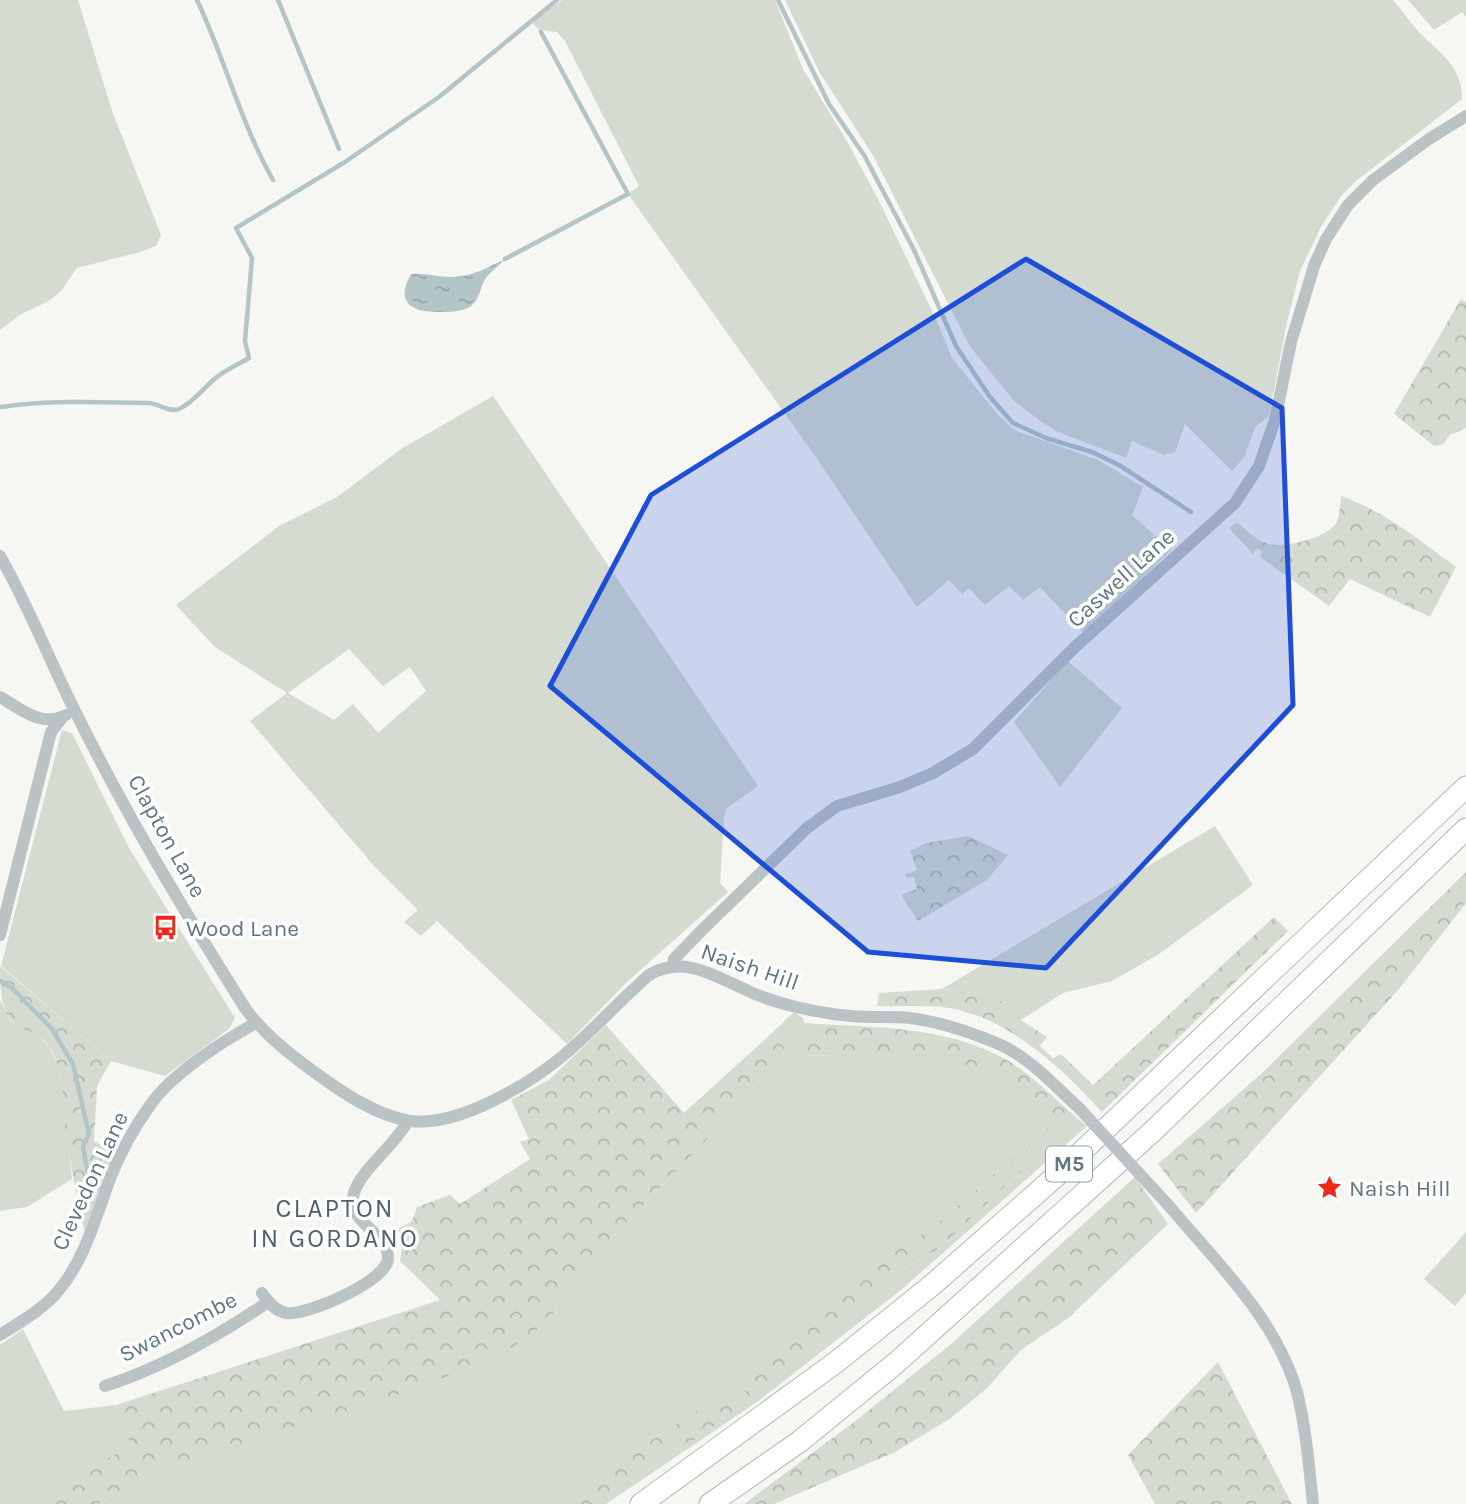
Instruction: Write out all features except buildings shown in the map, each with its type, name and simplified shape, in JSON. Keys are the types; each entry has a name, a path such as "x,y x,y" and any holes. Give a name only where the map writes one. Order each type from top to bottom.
{"highway":[{"name":"M5","path":"641,1504 835,1363 931,1286 1055,1177 1466,787"},
{"name":"M5","path":"710,1504 790,1448 896,1363 1153,1131 1466,829"}],"street":[{"name":"Caswell Lane","path":"673,967 674,959 702,930 807,828 827,813 837,806 900,787 933,773 973,748 1074,648 1235,503 1259,466 1275,420 1299,317 1314,265 1326,239 1348,205 1373,180 1466,116"},
{"name":"Clapton Lane","path":"0,556 74,709 176,897 256,1023 309,1069 355,1099 381,1113 408,1121 452,1117 477,1107 526,1082 566,1053 649,975 673,967"},
{"path":"0,696 27,715 40,719 62,718"},
{"path":"0,935 51,732 62,718 74,709"},
{"name":"Naish Hill","path":"673,967 699,968 764,998 789,1004 851,1016 908,1018 953,1026 1004,1047 1042,1073 1079,1108 1170,1207 1258,1311 1282,1353 1296,1391 1306,1440 1313,1504"},
{"name":"Clevedon Lane","path":"0,1335 60,1290 86,1242 116,1165 158,1094 182,1073 256,1023"},
{"name":"Swancombe","path":"105,1385 152,1369 218,1334 265,1298 281,1311 299,1312 361,1286 382,1272 388,1261 387,1251 357,1216 353,1194 360,1180 395,1142 408,1121"}],"highlighted area":[{"path":"1026,259 1282,408 1293,705 1046,968 868,952 550,686 651,495"}],"green space":[{"path":"0,0 78,0 112,111 161,235 156,246 77,268 61,291 47,302 21,314 0,330"},
{"path":"562,0 775,0 803,69 878,199 952,358 998,415 1014,430 1098,460 1143,487 1132,515 1171,550 1084,634 1040,587 1023,600 1009,586 985,605 969,588 962,594 949,580 917,607 813,453 628,194 639,186 565,41 557,32 539,30 533,23 534,19"},
{"path":"785,0 1393,0 1418,31 1448,60 1458,77 1462,99 1356,181 1341,196 1321,227 1300,271 1269,416 1255,427 1245,456 1232,471 1185,424 1175,452 1164,455 1132,441 1126,458 1056,431 1042,422 1014,401 969,345 874,157 820,73"},
{"path":"1408,0 1466,0 1466,17 1462,12 1434,30"},
{"path":"1461,299 1466,302 1466,428 1450,435 1443,444 1434,446 1394,414"},
{"path":"493,396 758,786 726,809 720,883 728,892 626,983 567,1044 437,921 421,936 404,922 418,910 375,867 250,721 287,693 215,647 176,605 279,526 337,497 401,449","holes":["349,649 383,686 410,667 426,691 378,733 353,704 334,720 288,693"]},
{"path":"1341,496 1387,518 1456,567 1430,617 1350,579 1329,606 1260,557 1262,552 1257,548 1253,554 1229,528 1237,522 1256,538 1269,544 1285,545 1306,541 1324,533 1336,523"},
{"path":"1068,661 1122,708 1060,787 1014,722"},
{"path":"62,730 72,733 129,848 235,1018 229,1029 165,1076 111,1061 1,966"},
{"path":"1215,826 1253,885 1159,954 1112,981 1063,993 1021,1020 1010,1004 981,994 942,989"},
{"path":"968,836 1008,855 987,880 918,921 901,895 917,889 914,877 907,878 906,874 917,870 910,851 926,843"},
{"path":"1466,872 1466,903 1399,989 1196,1213 1158,1164 1261,1074"},
{"path":"1274,917 1288,931 1102,1112 1050,1061 1010,1031 988,1020 942,1007 877,1006 879,993 942,989 981,994 1010,1004 1021,1020 1047,1037 1040,1046 1053,1058 1061,1054 1093,1085"},
{"path":"0,966 111,1061 97,1086 94,1141 116,1154 99,1191 85,1234 70,1158 56,1059 42,1038 17,1026 8,1017 2,996"},
{"path":"0,1000 11,1022 36,1033 49,1046 58,1066 72,1179 27,1207 0,1211"},
{"path":"794,1012 803,1018 804,1023 816,1024 798,1056 906,1055 959,1063 985,1071 1008,1084 1052,1123 936,1225 837,1290 751,1398 840,1316 888,1279 940,1248 1077,1118 1087,1126 901,1290 757,1402 606,1504 599,1504 659,1465 676,1446 694,1440 725,1393 656,1437 564,1504 99,1504 142,1478 554,1312 568,1283 725,1121 783,1053 784,1047 773,1032"},
{"path":"816,1024 910,1030 979,1047 1021,1070 1077,1118 940,1248 889,1279 840,1316 751,1398 739,1384 773,1342 837,1290 936,1225 1052,1123 1008,1084 959,1063 906,1055 797,1056"},
{"path":"606,1025 684,1113 773,1032 784,1047 783,1053 725,1121 568,1283 554,1312 530,1336 497,1357 396,1396 195,1458 142,1478 99,1504 30,1504 68,1477 131,1447 116,1405 440,1300 400,1261 402,1246 395,1231 412,1221 417,1207 450,1195 460,1204 530,1159 520,1142 529,1139 511,1100 549,1080"},
{"path":"1135,1177 1168,1224 1067,1319 1022,1349 986,1389 951,1418 895,1452 774,1504 744,1504 858,1419 951,1344"},
{"path":"1466,1232 1466,1293 1455,1306 1424,1279"},
{"path":"23,1329 64,1411 116,1405 131,1447 68,1477 30,1504 0,1504 0,1345"},
{"path":"1218,1362 1292,1504 1155,1504 1128,1455"},
{"path":"725,1392 733,1412 694,1440 676,1447 659,1465 599,1504 564,1504 656,1437"}],"water":[{"path":"505,259 487,276 477,300 460,311 429,312 414,308 405,299 406,284 411,274 458,277"}],"waterway":[{"path":"197,0 252,137 273,180"},
{"path":"278,0 339,149"},
{"path":"1,407 56,402 111,402 152,403 175,410 190,402 216,378 249,358 245,341 252,258 236,228 345,162 439,97 557,0"},
{"path":"778,0 829,104 864,155 914,250 956,346 990,397 1013,423 1046,438 1092,452 1119,465 1191,512"},
{"path":"505,259 628,194 541,32"},
{"path":"0,981 12,988 52,1029 73,1064 89,1134 83,1147 89,1180"}],"place":[{"name":"Wood Lane","path":"166,928"},
{"name":"Naish Hill","path":"1329,1188"}],"district":[{"name":"CLAPTON IN GORDANO","path":"335,1223"}]}
